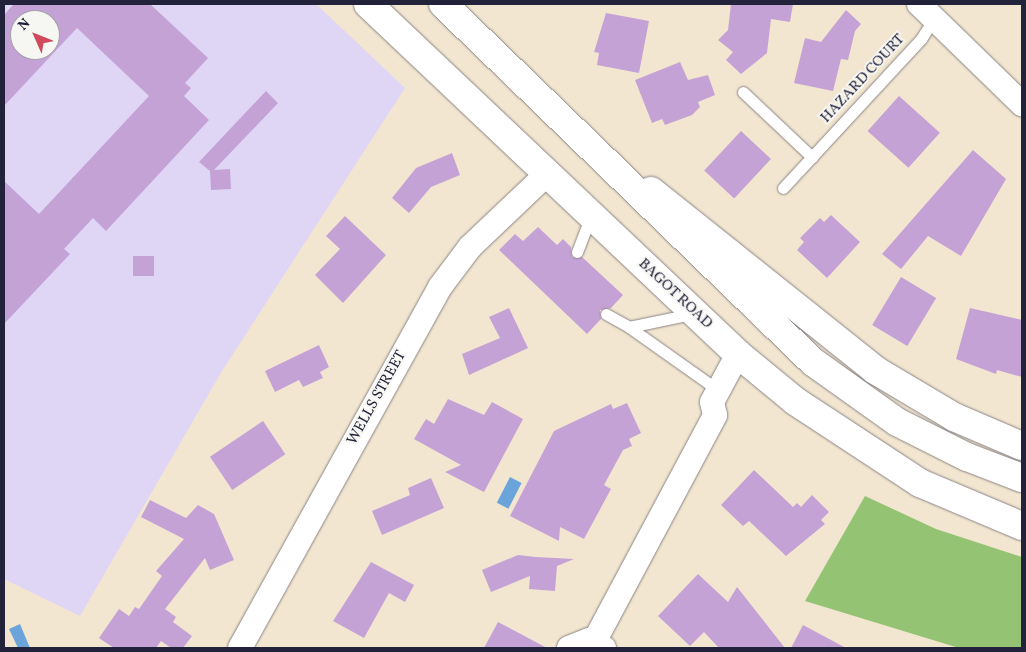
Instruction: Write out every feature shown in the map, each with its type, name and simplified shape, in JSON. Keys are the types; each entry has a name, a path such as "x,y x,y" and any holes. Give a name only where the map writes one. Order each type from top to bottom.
{"main road":[{"name":"BAGOT ROAD","path":"368,4 738,354 825,425 888,465 954,499 1022,526"},
{"path":"442,4 603,158 663,222 829,375 884,414 932,441 1022,478"},
{"path":"603,158 690,218 876,370 954,417 1022,446"}],"street":[{"path":"931,8 1022,104"},
{"name":"WELLS STREET","path":"240,648 440,287 470,247 548,173"},
{"path":"569,648 581,641 599,645 715,415 715,396 738,354"}],"lane":[{"name":"HAZARD COURT","path":"783,188 921,39 931,8"},
{"path":"743,92 812,157"},
{"path":"577,252 591,215"},
{"path":"629,327 696,313"},
{"path":"606,314 629,327 715,396"}],"shaded area":[{"path":"4,4 316,4 405,88 222,371 80,616 4,579"}],"green space":[{"path":"865,496 936,529 1022,557 1022,648 959,648 805,601"}],"water":[{"path":"510,477 522,483 508,509 497,503"},
{"path":"20,624 30,648 18,648 9,629"}],"building":[{"path":"14,4 150,4 208,58 185,83 191,88 184,96 209,120 106,231 93,218 64,249 70,254 4,324 4,181 39,214 149,96 77,28 60,46 60,10 10,10 10,60 47,60 4,106 4,15"},
{"path":"731,4 793,4 790,22 771,19 767,53 741,74 726,60 733,52 718,40 728,30"},
{"path":"846,10 861,24 855,31 848,60 841,59 833,91 794,83 805,38 821,42"},
{"path":"606,13 649,21 639,73 597,65 599,53 594,52"},
{"path":"680,62 688,80 708,75 715,95 698,102 700,107 692,115 665,125 662,119 652,123 635,80"},
{"path":"266,91 278,103 214,170 230,169 231,189 211,190 210,171 199,162"},
{"path":"899,96 940,133 908,168 868,131"},
{"path":"741,131 771,159 734,198 704,170"},
{"path":"973,150 1006,179 961,256 928,236 901,269 882,254"},
{"path":"452,153 460,175 431,187 409,213 392,198 416,168"},
{"path":"831,215 860,242 827,278 797,250 804,242 800,238 820,218 824,222"},
{"path":"345,216 386,255 343,303 315,275 340,249 326,236"},
{"path":"538,227 557,245 563,239 571,247 572,257 582,257 623,295 611,308 600,310 601,319 587,334 499,250 515,234 523,241"},
{"path":"133,256 154,256 154,276 133,276"},
{"path":"901,277 936,298 907,346 872,325"},
{"path":"509,308 528,348 469,375 462,354 500,338 489,317"},
{"path":"970,308 1022,320 1022,377 997,370 996,374 956,359"},
{"path":"319,345 329,367 320,372 323,378 303,387 299,380 275,392 265,371"},
{"path":"448,399 484,415 492,402 523,419 484,492 445,472 461,465 414,439 426,419 434,424"},
{"path":"627,403 641,433 629,439 632,446 623,450 604,485 611,489 584,539 560,527 559,541 510,516 554,431 611,404 613,409"},
{"path":"263,421 285,454 232,490 210,457"},
{"path":"754,470 793,507 797,503 801,507 812,495 829,512 821,520 825,524 786,556 749,521 743,526 721,505"},
{"path":"431,478 444,508 382,535 372,511 410,495 408,488"},
{"path":"150,500 186,518 198,505 214,514 234,560 210,570 205,558 165,609 176,617 173,622 192,636 183,648 171,648 161,641 156,648 114,648 99,638 119,609 129,616 135,607 139,609 162,576 156,571 184,539 141,517"},
{"path":"518,555 574,559 557,566 555,591 529,589 530,576 491,592 482,570"},
{"path":"371,562 414,585 405,602 389,593 364,638 333,621"},
{"path":"698,574 728,602 737,587 785,648 719,648 704,632 690,646 658,616"},
{"path":"498,622 547,648 484,648"},
{"path":"803,625 846,648 791,648"}]}
